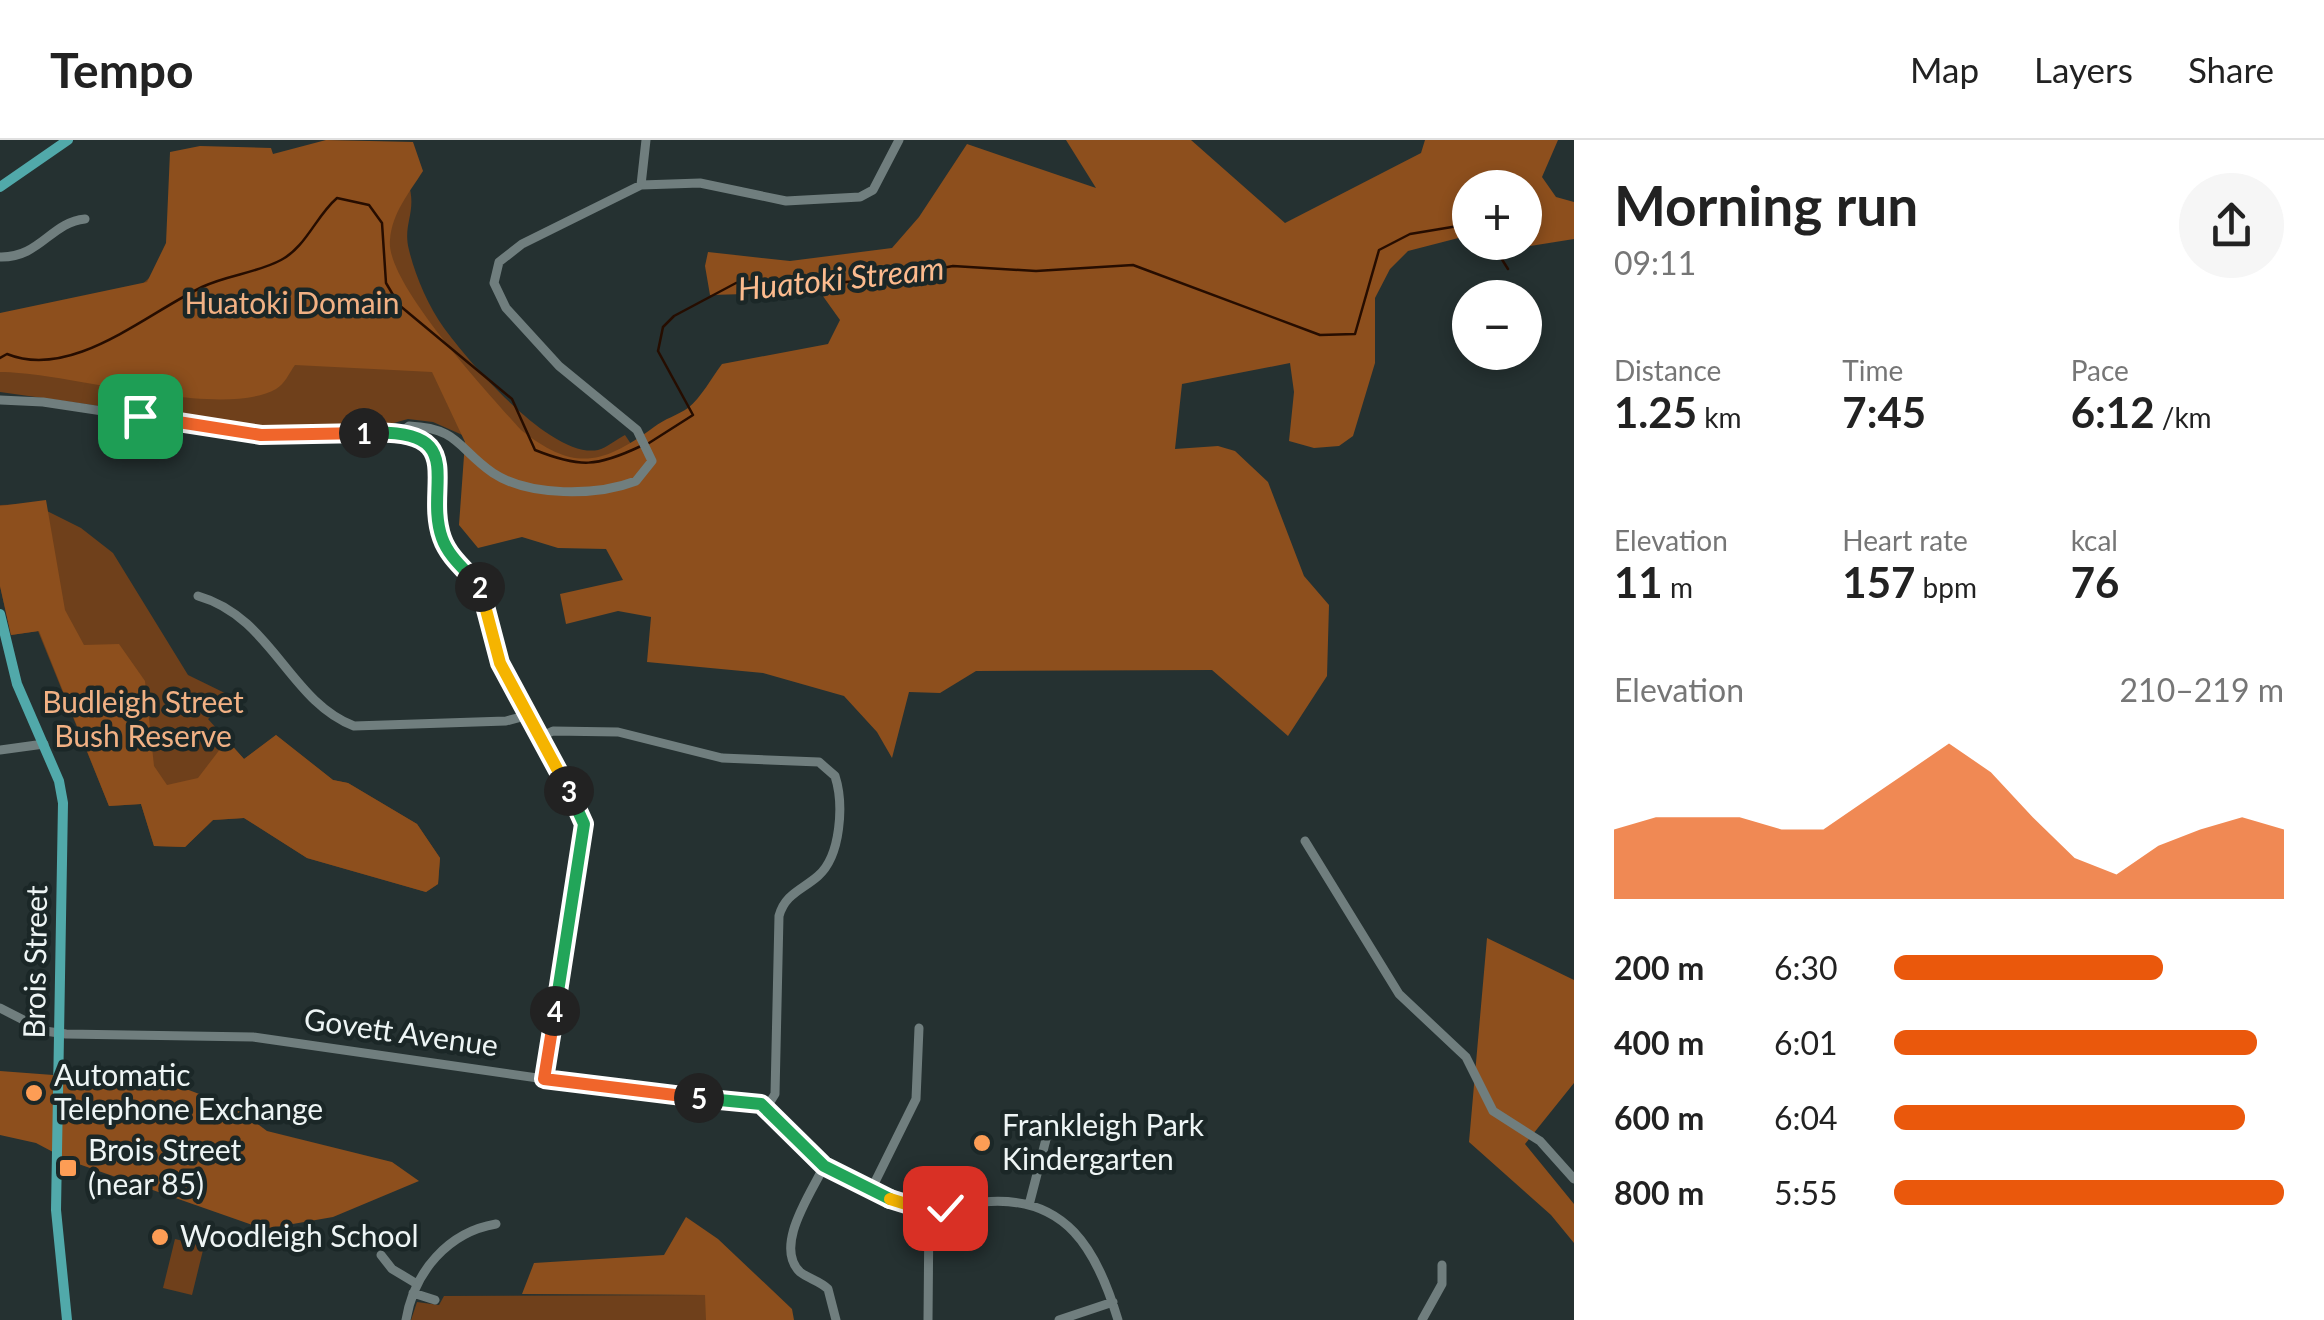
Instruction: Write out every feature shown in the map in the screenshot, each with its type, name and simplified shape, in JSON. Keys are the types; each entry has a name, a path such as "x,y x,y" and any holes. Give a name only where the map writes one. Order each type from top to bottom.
{"main road":[{"path":"0,187 68,140"},
{"name":"Brois Street","path":"0,614 17,684 44,744 63,803 56,1224 67,1320"}],"street":[{"path":"642,185 646,140"},
{"path":"400,433 410,426 446,431 506,480 555,489 626,485 648,471 650,454 637,430 544,350 500,299 494,275 499,262 511,250 642,185 700,183 786,200 854,198 873,190 899,140"},
{"path":"0,257 25,255 71,222 85,219"},
{"path":"0,400 43,402 261,435 400,433 424,444 434,455 440,475 440,534 450,555 480,587 489,609 494,649 584,824 544,1079"},
{"path":"198,596 258,629 314,698 339,720 361,726 506,721 529,716"},
{"path":"540,737 553,731 618,732 722,758 819,762 835,776 834,855 822,872 786,900 779,916 774,1094 767,1107 824,1166 871,1190 929,1209 996,1201 1029,1205 1056,1217 1085,1242 1118,1320"},
{"path":"0,750 44,744"},
{"path":"1306,841 1399,994 1466,1058 1493,1112 1540,1141 1574,1179"},
{"name":"Govett Avenue","path":"0,1008 45,1031 60,1033 253,1037 670,1096 744,1099 767,1107"},
{"path":"871,1190 916,1099 919,1028"},
{"path":"1029,1205 1050,1120"},
{"path":"824,1166 792,1234 790,1253 798,1270 828,1289 836,1320"},
{"path":"928,1320 929,1209"},
{"path":"406,1320 415,1289 452,1242 479,1227 496,1224"},
{"path":"381,1255 415,1289 435,1300"},
{"path":"1422,1320 1442,1284 1442,1265"},
{"path":"1059,1320 1113,1302"}],"green space":[{"path":"326,140 413,142 423,171 398,212 390,240 393,259 404,283 442,338 521,430 557,453 588,458 619,449 684,410 697,399 722,364 828,344 840,320 820,292 710,295 705,266 708,252 790,261 892,248 919,217 967,144 1096,188 1066,140 1191,140 1285,223 1421,153 1425,140 1558,140 1542,177 1542,170 1452,170 1452,240 1408,251 1390,269 1375,298 1375,363 1353,436 1339,446 1314,448 1289,441 1294,392 1290,363 1182,384 1175,449 1218,446 1235,451 1268,482 1304,576 1329,605 1327,676 1288,736 1212,670 976,671 940,693 909,692 892,758 877,732 844,696 763,673 647,662 651,617 618,611 566,624 560,594 623,580 606,549 558,548 522,537 478,548 459,525 465,442 432,372 295,365 276,389 251,397 219,399 0,372 0,313 147,282 166,243 170,152 200,146 271,148 273,154"},
{"path":"1542,177 1556,197 1574,202 1574,239 1542,244"},
{"name":"Huatoki Domain","path":"408,182 409,250 423,290 444,328 491,384 558,440 579,449 598,450 625,435 643,462 631,479 467,437 433,422 408,419 365,431 292,433 0,392 0,339 102,320 175,255"},
{"name":"Budleigh Street Bush Reserve","path":"46,500 65,610 84,645 119,644 145,681 154,766 167,785 198,778 227,740 244,759 276,735 333,780 348,783 417,824 440,858 438,884 426,892 307,858 244,818 213,820 185,847 154,846 141,804 109,806 39,631 11,635 0,586 0,506"},
{"name":"Budleigh Street Bush Reserve","path":"33,504 81,528 113,553 188,675 233,697 208,719 244,759 276,735 333,780 348,783 417,824 440,858 438,884 426,892 307,858 244,818 213,820 185,847 154,846 141,804 109,806 38,631 11,635 0,586 0,505"},
{"path":"1487,938 1574,980 1574,1083 1525,1144 1574,1204 1574,1243 1551,1215 1469,1142"},
{"path":"0,1071 173,1084 236,1108 267,1131 392,1162 419,1181 333,1217 264,1229 70,1161 36,1143 0,1135"},
{"path":"686,1217 718,1239 792,1309 794,1320 706,1320 705,1295 522,1294 534,1263 664,1255"},
{"path":"175,1239 204,1246 192,1295 163,1288"},
{"path":"706,1295 706,1320 411,1320 417,1302 439,1305 444,1296"}],"waterway":[{"name":"Huatoki Stream","path":"0,358 7,354 32,360 82,352 202,287 272,264 297,247 337,198 369,205 382,223 386,283 399,305 512,399 535,450 588,463 641,446"},
{"name":"Huatoki Stream","path":"649,443 693,415 658,351 663,327 674,316 736,283 771,280 809,285 883,279 953,266 1036,271 1133,265 1320,335 1355,334 1379,250 1410,234 1452,227"},
{"name":"Huatoki Stream","path":"1502,260 1508,269"}],"place":[{"name":"Automatic Telephone Exchange","path":"34,1093"},
{"name":"Frankleigh Park Kindergarten","path":"982,1143"},
{"name":"Brois Street (near 85)","path":"68,1168"},
{"name":"Woodleigh School","path":"160,1237"}],"route":[{"path":"140,416 261,435 400,433 424,444 434,455 441,486 440,534 450,555 480,587 489,609 494,649 500,663 584,824 544,1079 670,1096 757,1102 776,1115 824,1166 898,1202 919,1208 945,1208"}]}
